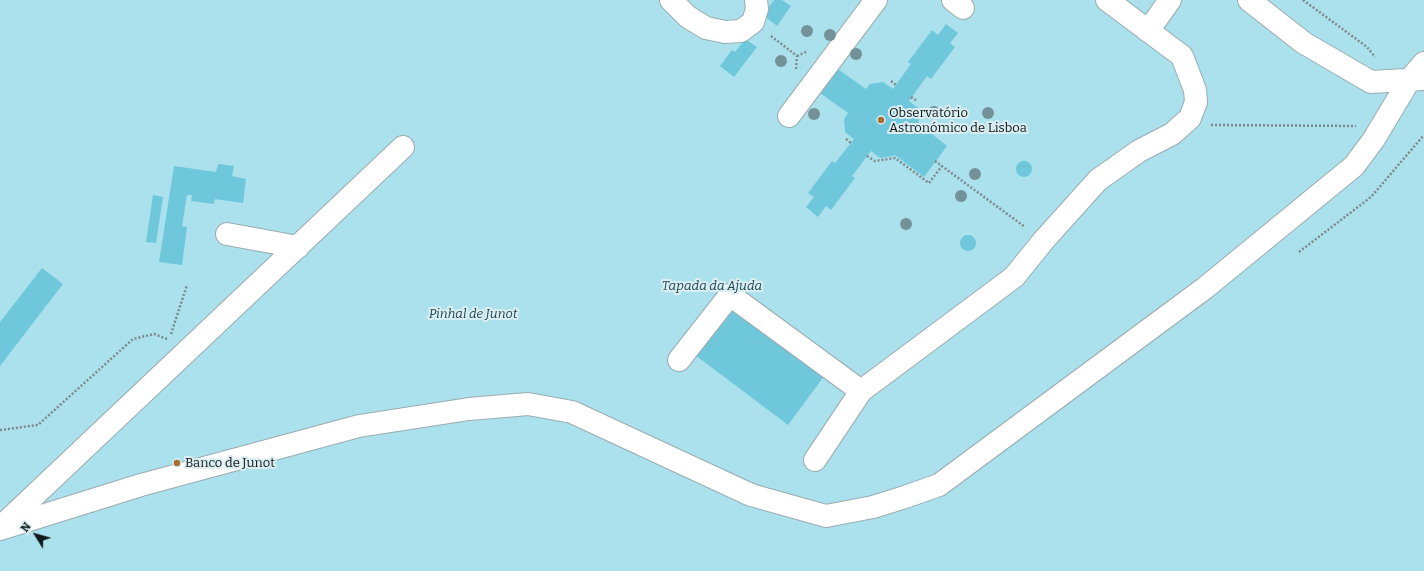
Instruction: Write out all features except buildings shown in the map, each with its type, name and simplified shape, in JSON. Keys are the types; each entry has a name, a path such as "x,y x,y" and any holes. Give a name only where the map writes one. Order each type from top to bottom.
{"street":[{"path":"671,0 688,17 706,28 725,32 741,30 753,22 758,9 756,0"},
{"path":"789,116 876,0"},
{"path":"816,460 861,392 1014,277 1044,240 1098,180 1139,151 1172,134 1190,118 1196,102 1196,90 1182,56 1107,0"},
{"path":"1148,30 1170,0"},
{"path":"1249,0 1304,43 1371,82 1408,80"},
{"path":"0,528 141,485 360,426 470,409 528,404 572,412 751,495 826,516 873,507 902,498 939,485 1205,288 1354,166 1374,139 1408,80 1424,63"},
{"path":"0,528 403,147"},
{"path":"227,234 298,247"},
{"path":"679,360 730,295 861,392"}],"path":[{"path":"1303,0 1367,47 1383,67 1408,80"},
{"path":"753,22 797,56 795,73 808,90"},
{"path":"890,81 896,85"},
{"path":"912,97 917,101"},
{"path":"1182,125 1382,126"},
{"path":"1299,252 1371,196 1424,135"},
{"path":"846,139 851,143"},
{"path":"867,156 875,161 895,158 929,183 942,166"},
{"path":"936,161 1012,217"},
{"path":"0,430 38,425 134,340 154,334 169,340 187,285"}],"green space":[{"name":"Tapada da Ajuda","path":"0,0 1424,0 1424,571 0,571"}],"place":[{"name":"Observatório Astronómico de Lisboa","path":"881,120"},
{"name":"Banco de Junot","path":"177,463"}],"park label":[{"name":"Pinhal de Junot","path":"473,314"}]}
